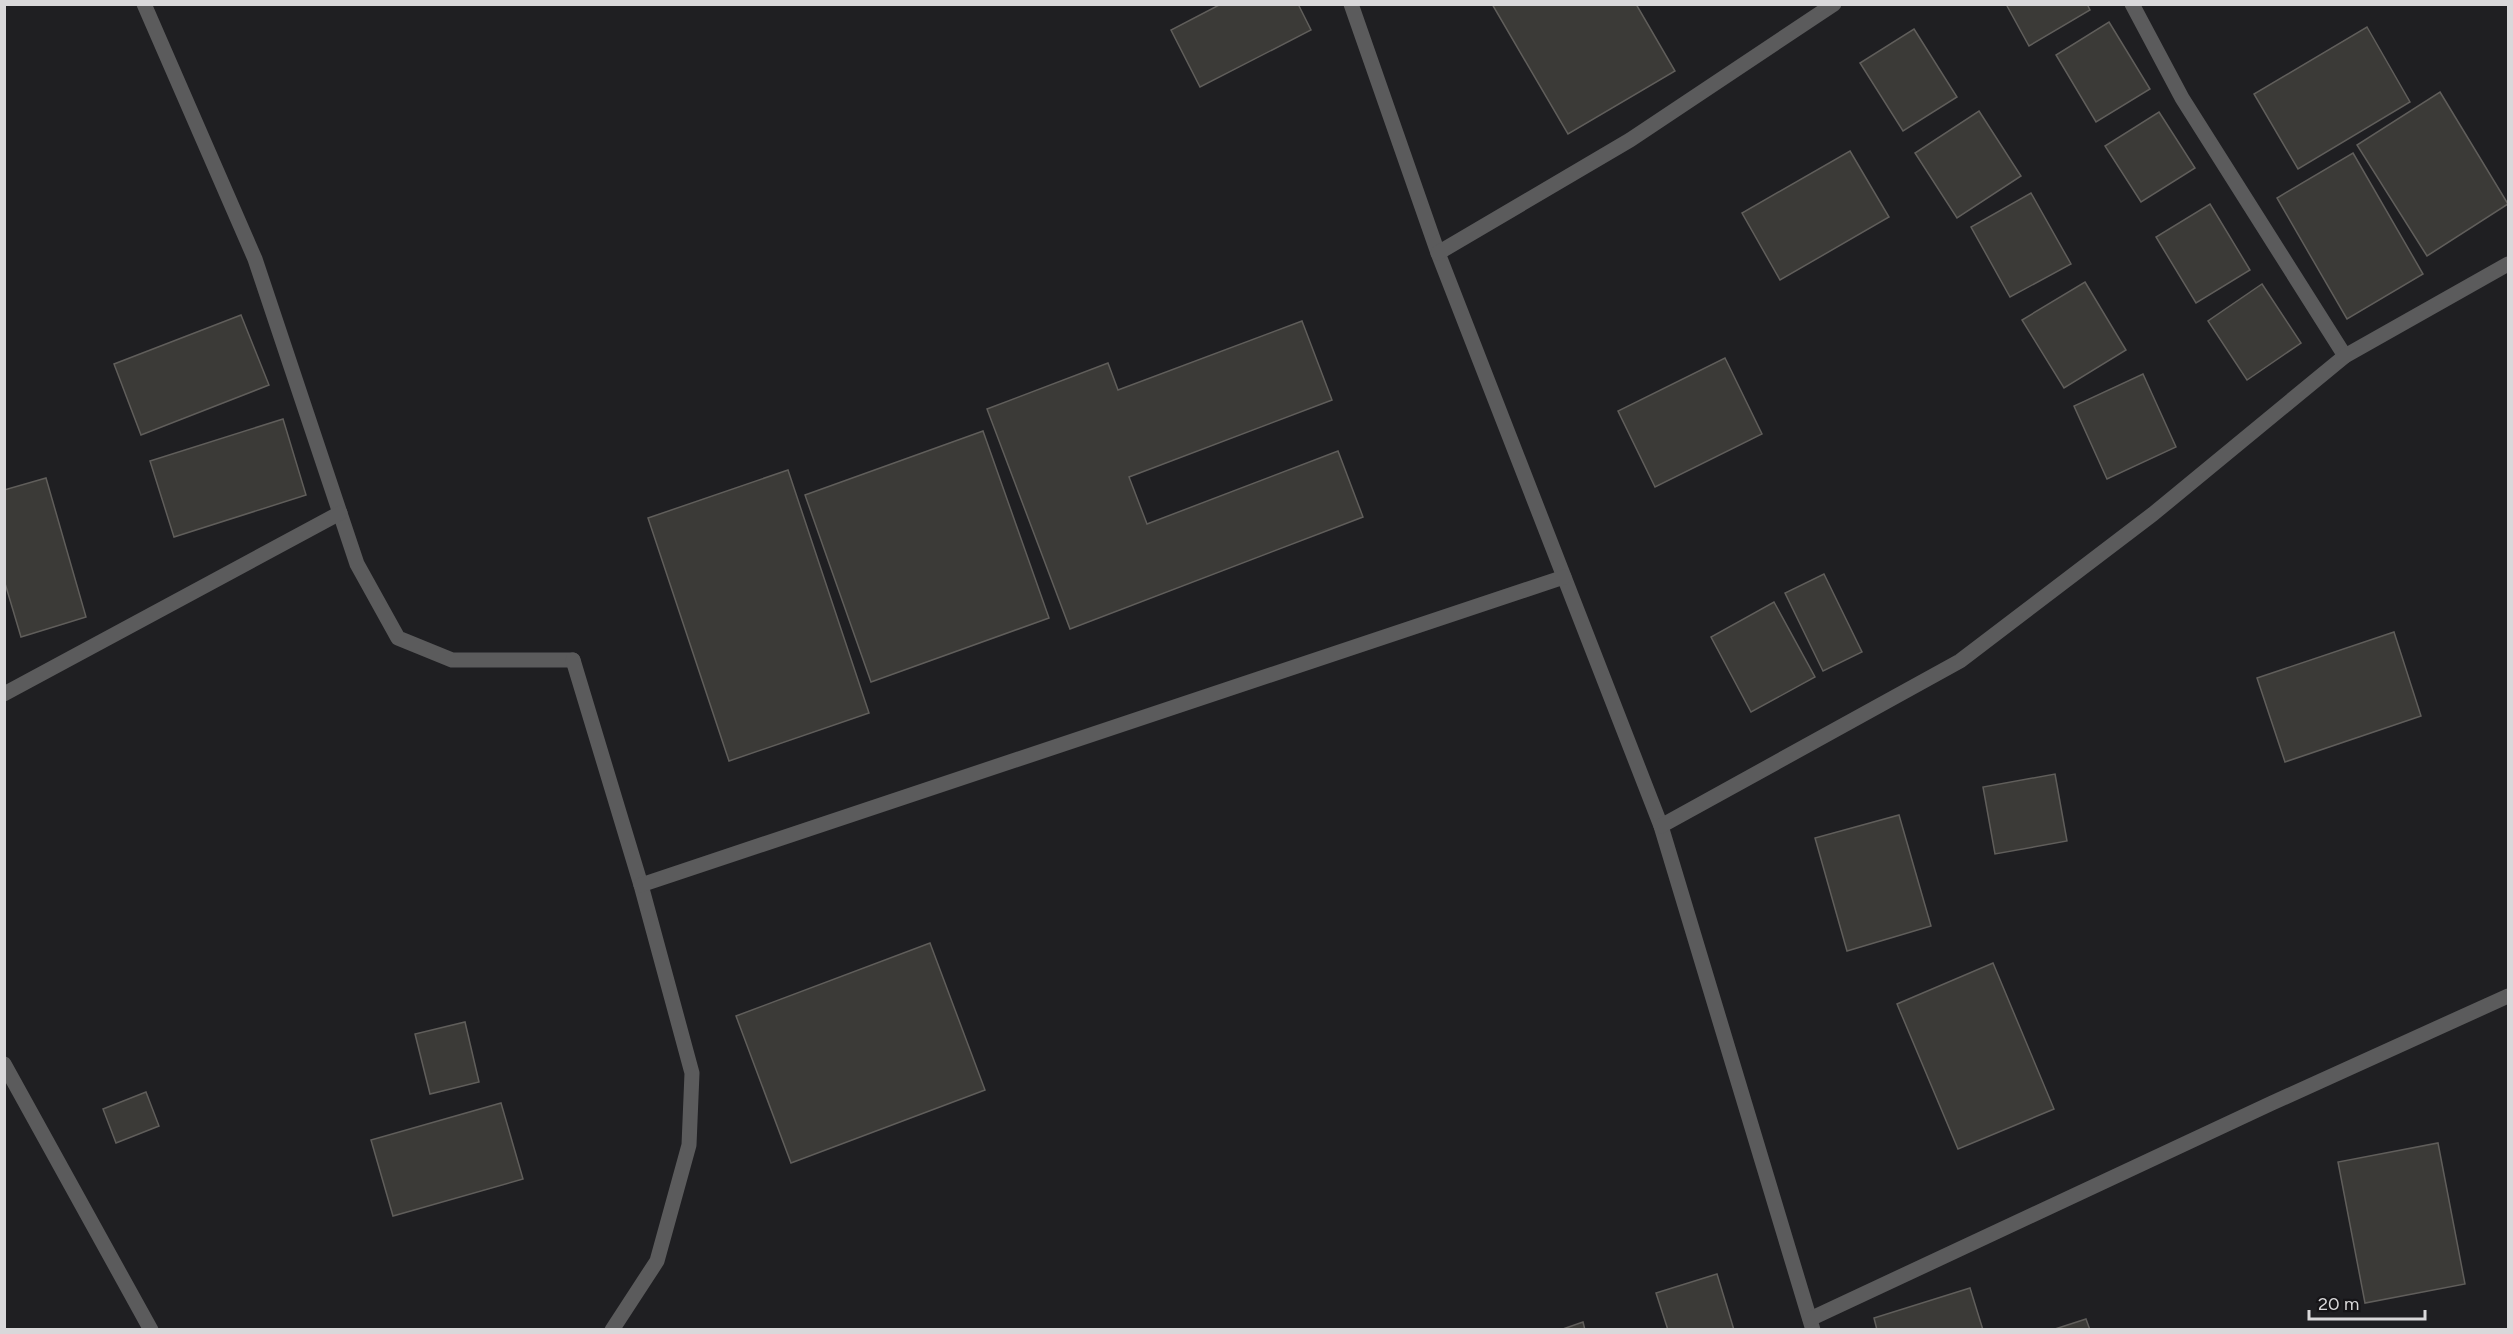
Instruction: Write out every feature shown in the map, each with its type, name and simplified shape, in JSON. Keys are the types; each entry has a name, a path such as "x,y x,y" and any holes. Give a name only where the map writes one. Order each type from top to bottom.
{"street":[{"path":"144,4 255,259 357,564 398,638 452,660 573,660 641,885 692,1073 689,1145 657,1261 612,1329"},
{"path":"1351,4 1438,253 1661,826 1812,1324 2272,1102 2508,996"},
{"path":"1438,253 1630,140 1834,4"},
{"path":"2132,4 2182,98 2344,356"},
{"path":"1661,826 1960,661 2153,514 2344,356 2508,264"},
{"path":"4,694 340,513"},
{"path":"641,885 1564,576"},
{"path":"4,1064 151,1329"}],"building":[{"path":"1221,4 1298,4 1311,30 1200,87 1171,30"},
{"path":"1492,4 1636,4 1675,71 1568,134"},
{"path":"2006,4 2087,4 2090,10 2029,46"},
{"path":"2109,22 2150,89 2096,122 2056,55"},
{"path":"2367,27 2410,102 2298,169 2254,94"},
{"path":"1914,29 1957,97 1903,131 1860,63"},
{"path":"2440,92 2508,204 2427,256 2357,145"},
{"path":"1979,111 2021,176 1957,218 1915,153"},
{"path":"2159,112 2195,168 2141,202 2105,146"},
{"path":"1850,151 1889,217 1780,280 1742,213"},
{"path":"2353,153 2423,274 2347,319 2277,198"},
{"path":"2031,193 2071,264 2010,297 1971,227"},
{"path":"2210,204 2250,270 2196,303 2156,237"},
{"path":"2085,282 2126,350 2064,388 2022,320"},
{"path":"2262,284 2301,343 2247,380 2208,321"},
{"path":"241,315 269,385 141,435 114,364"},
{"path":"1302,321 1332,400 1129,477 1147,524 1338,451 1363,517 1070,629 987,409 1108,363 1118,390"},
{"path":"1725,358 1762,434 1655,487 1618,411"},
{"path":"2143,374 2176,447 2107,479 2074,406"},
{"path":"283,419 306,495 174,537 150,461"},
{"path":"983,431 1049,618 871,682 805,495"},
{"path":"788,470 869,713 729,761 648,518"},
{"path":"46,478 86,617 21,637 4,580 4,490"},
{"path":"1824,574 1862,652 1823,671 1785,593"},
{"path":"1774,602 1815,677 1751,712 1711,637"},
{"path":"2394,632 2421,716 2285,762 2257,678"},
{"path":"2055,774 2067,841 1995,854 1983,787"},
{"path":"1899,815 1931,926 1847,951 1815,838"},
{"path":"930,943 985,1090 791,1163 736,1016"},
{"path":"1993,963 2054,1109 1958,1149 1897,1004"},
{"path":"465,1022 479,1082 430,1094 415,1034"},
{"path":"146,1092 159,1126 116,1143 103,1109"},
{"path":"501,1103 523,1179 393,1216 371,1140"},
{"path":"2438,1143 2465,1284 2365,1303 2338,1162"},
{"path":"1717,1274 1734,1330 1668,1330 1656,1293"},
{"path":"1970,1288 1983,1330 1877,1330 1874,1318"},
{"path":"2086,1319 2090,1330 2052,1330"},
{"path":"1583,1322 1585,1330 1560,1330"}]}
